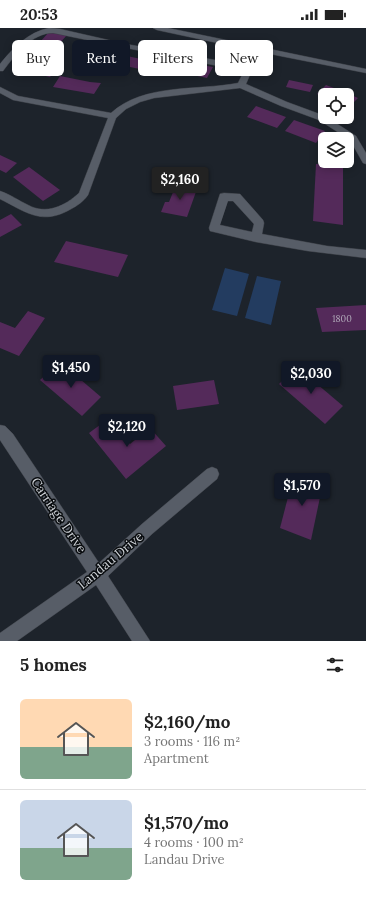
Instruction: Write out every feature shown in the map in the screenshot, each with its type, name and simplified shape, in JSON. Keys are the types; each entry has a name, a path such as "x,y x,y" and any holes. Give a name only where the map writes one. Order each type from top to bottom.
{"street":[{"path":"157,28 216,40"},
{"path":"0,69 25,43 40,32 50,30 215,63"},
{"path":"273,52 366,71"},
{"path":"241,85 246,76"},
{"path":"0,195 31,212 45,213 60,211 74,204 82,196 113,116 124,106 135,101 160,94 226,89 241,85 284,104 322,118 353,138 366,161"},
{"path":"0,90 16,98 113,116"},
{"path":"256,238 259,223 236,197 224,197 214,228 256,238 290,245 366,254"},
{"name":"Carriage Drive","path":"0,431 8,439 142,641"},
{"name":"Landau Drive","path":"3,641 98,574 147,528 212,474"}],"shaded area":[{"path":"225,268 249,274 237,316 212,310"},
{"path":"257,276 281,281 271,325 245,318"}],"building":[{"path":"49,32 67,35 62,40 42,40"},
{"path":"130,57 138,58 138,69 130,67"},
{"path":"207,66 213,67 207,78 197,76 207,76"},
{"path":"60,76 101,83 94,94 53,87"},
{"path":"289,80 313,85 310,92 286,87"},
{"path":"326,85 334,88 323,88"},
{"path":"354,96 358,98 354,102"},
{"path":"256,106 286,117 277,128 247,117"},
{"path":"294,120 325,131 318,132 318,140 316,143 285,131"},
{"path":"0,155 17,163 6,173 0,170"},
{"path":"316,164 318,164 318,168 343,168 343,225 313,221"},
{"path":"29,167 60,190 43,201 13,177"},
{"path":"176,185 197,189 187,217 161,212 165,202 169,202"},
{"path":"11,214 22,225 0,237 0,220"},
{"path":"66,241 128,255 118,277 54,262"},
{"path":"366,305 366,330 322,332 316,308"},
{"path":"28,311 45,318 19,356 0,348 0,322 15,328"},
{"path":"60,362 101,397 82,416 40,380"},
{"path":"297,367 343,406 325,424 279,384"},
{"path":"214,380 219,404 177,410 173,386"},
{"path":"108,419 130,444 150,428 166,446 126,479 89,433"},
{"path":"294,474 323,483 311,540 280,528"}]}
